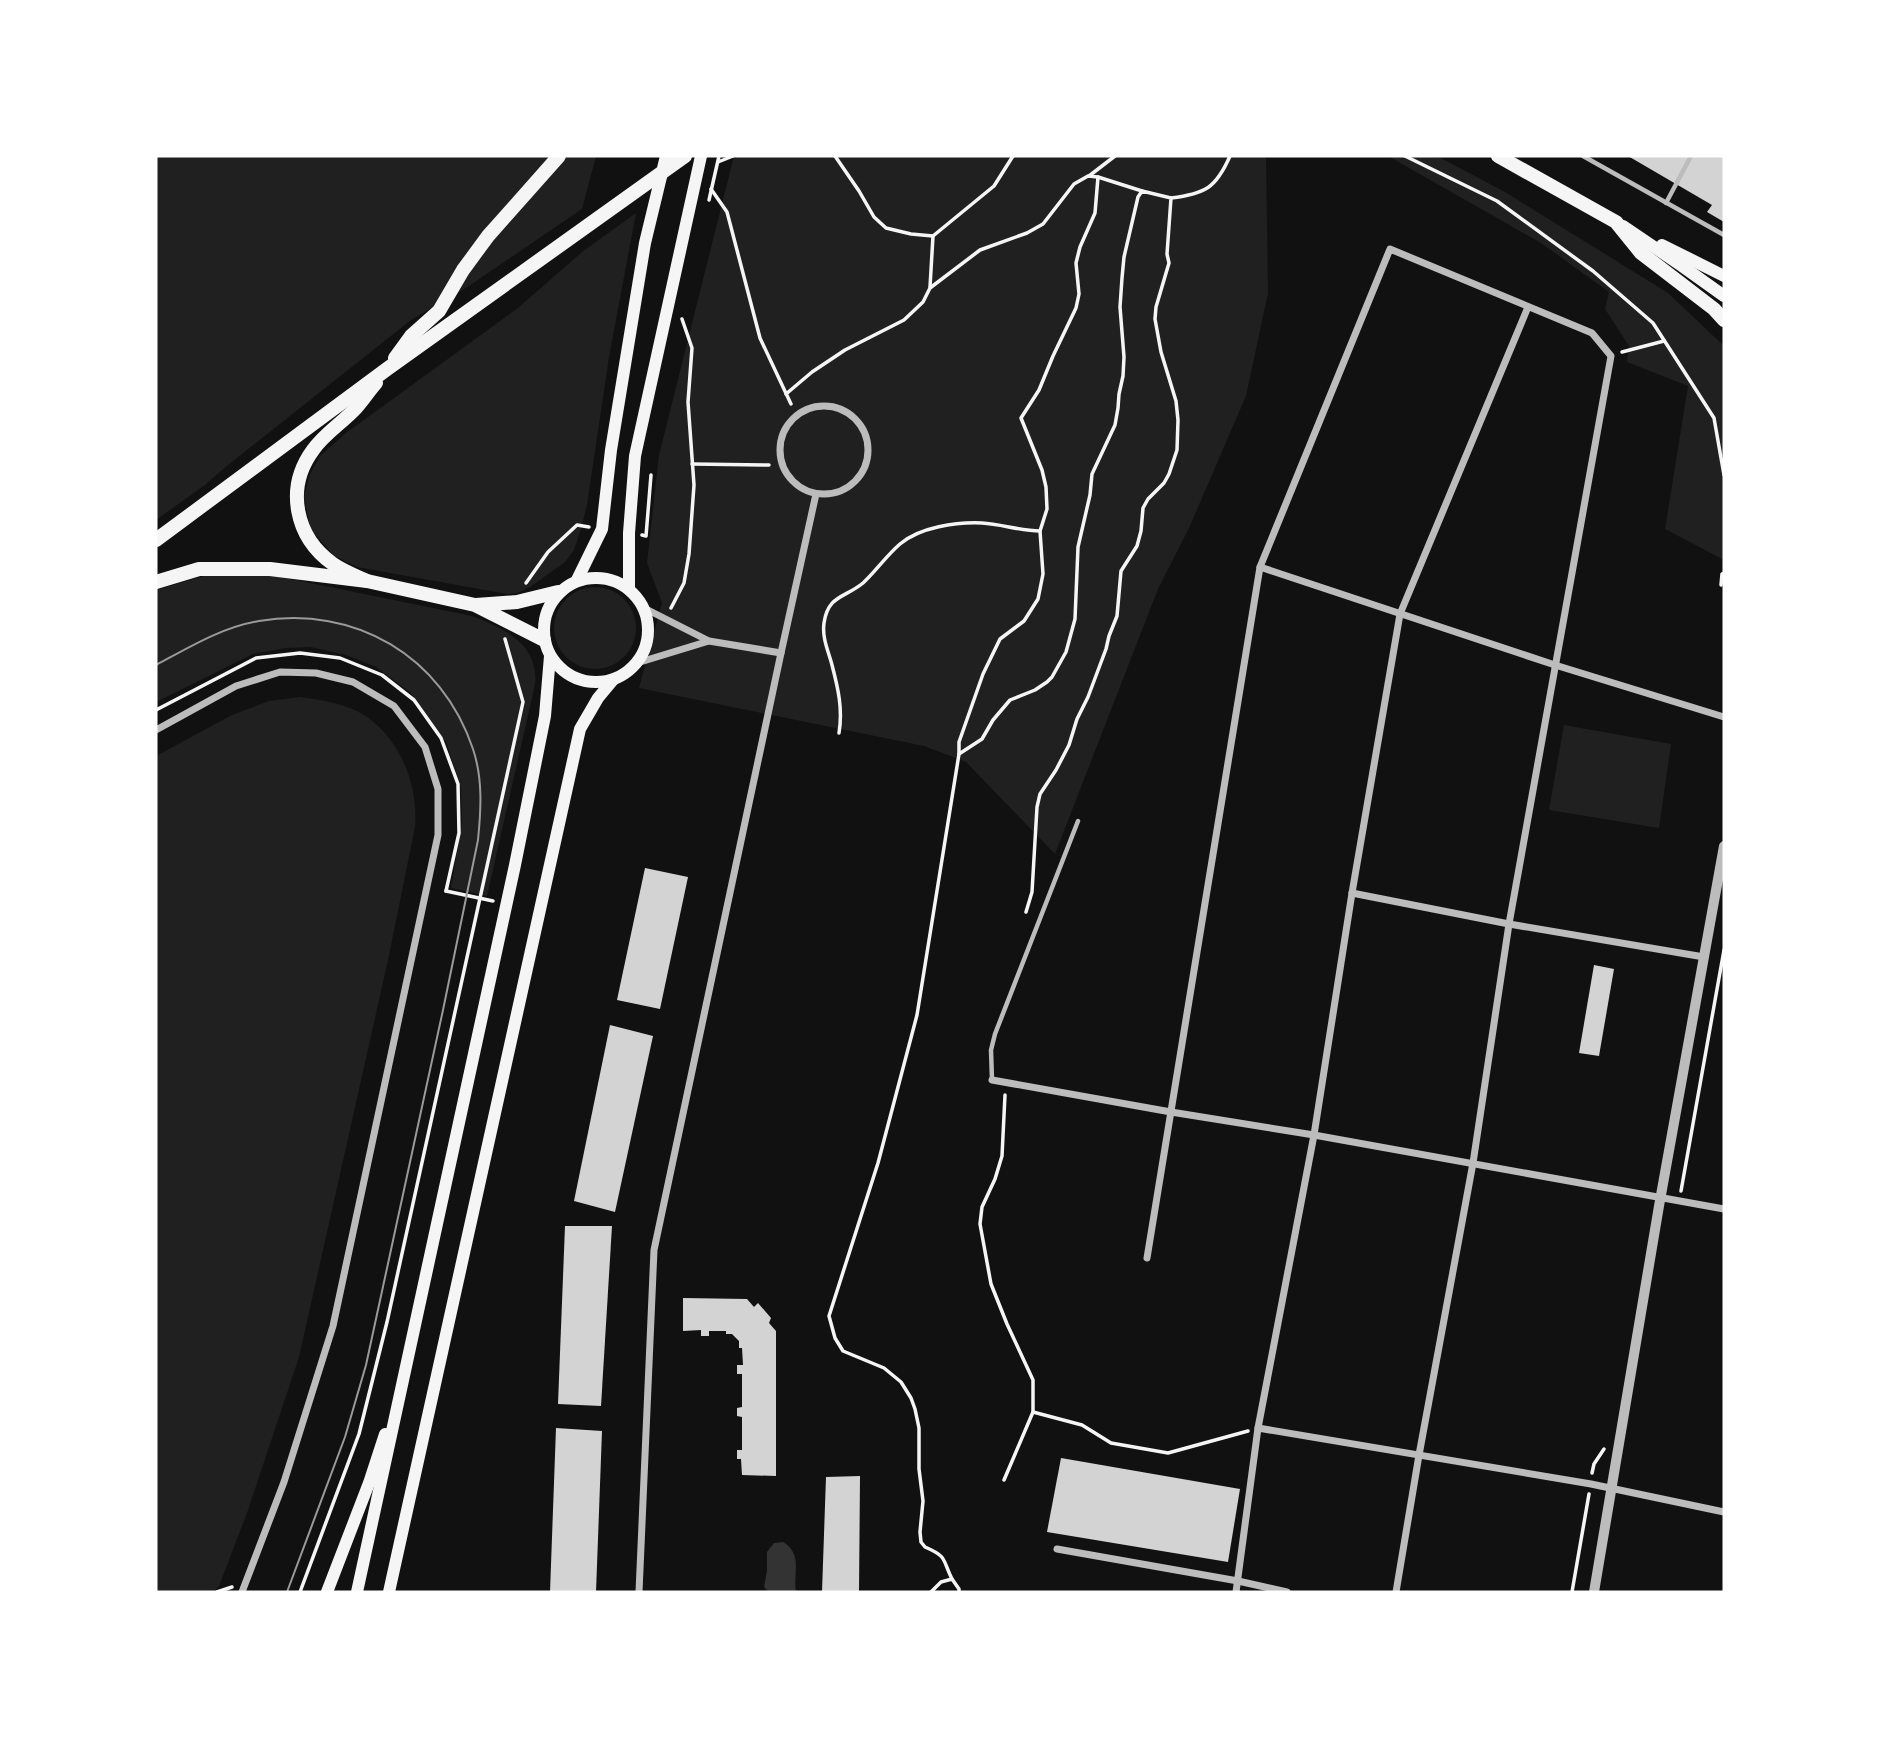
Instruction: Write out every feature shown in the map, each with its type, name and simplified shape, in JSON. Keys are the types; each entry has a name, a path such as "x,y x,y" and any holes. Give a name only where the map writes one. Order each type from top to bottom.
{"main road":[{"path":"368,581 335,565 318,552 304,531 297,506 296,486 303,467 313,450 356,408 411,336 439,310 488,236 559,156"},
{"path":"577,580 602,529 611,450 645,243 666,156"},
{"path":"156,540 387,369 685,156"},
{"path":"629,589 629,533 635,456 701,156"},
{"path":"1498,156 1616,222 1724,276"},
{"path":"1616,222 1724,296"},
{"path":"1616,222 1641,253 1714,309 1724,320"},
{"path":"156,582 199,569 270,569 368,581 475,605 544,640"},
{"path":"590,577 618,582 629,589 644,608 649,626 646,646 637,663 612,680 598,682 571,676 559,667 550,656 544,640 543,623 548,607 558,593 577,580 590,577"},
{"path":"475,605 517,602 558,593"},
{"path":"358,1592 507,904 545,716 550,656"},
{"path":"390,1592 580,729 612,680"},
{"path":"327,1592 369,1483 408,1364"}],"street":[{"path":"1147,1258 1260,567 1390,249 1592,334 1611,356 1509,924 1473,1163 1396,1592"},
{"path":"1236,1592 1258,1428 1314,1135 1400,614 1528,307"},
{"path":"815,407 831,407 856,421 864,434 868,449 865,465 858,479 832,494 816,494 801,488 790,478 782,465 780,450 789,423 801,413 815,407"},
{"path":"639,1592 654,1250 816,494"},
{"path":"1260,567 1555,665 1724,717"},
{"path":"644,608 709,641 781,653"},
{"path":"637,663 709,641"},
{"path":"156,730 236,686 280,672 316,673 353,682 394,706 425,747 438,789 438,835 333,1326 284,1482 242,1592"},
{"path":"1594,1592 1724,846"},
{"path":"1352,893 1509,924 1704,957"},
{"path":"992,1080 1724,1209"},
{"path":"1258,1428 1611,1489 1724,1512"},
{"path":"1057,1549 1287,1592"}],"lane":[{"path":"1583,156 1724,235"},
{"path":"1666,203 1691,156"},
{"path":"992,1080 991,1050 995,1034 1078,821"}],"path":[{"path":"718,162 733,156"},
{"path":"835,156 874,218 886,228 933,236 994,186 1013,156"},
{"path":"930,288 980,250 1027,233 1043,223 1074,184 1115,156"},
{"path":"1088,176 1171,198 1192,196 1211,187 1222,174 1230,156"},
{"path":"1405,156 1497,201 1593,271 1653,323 1714,418 1724,475"},
{"path":"959,1592 944,1558 925,1547 920,1538 923,1501 919,1469 919,1428 911,1398 901,1382 884,1368 843,1351 835,1338 829,1316 878,1163 917,1015 959,754 958,742 983,674 1000,639 1024,621 1038,599 1043,574 1040,531 1046,509 1046,487 1021,418 1039,390 1076,309 1079,294 1076,262 1095,213 1098,177"},
{"path":"711,189 727,212 760,338 791,404"},
{"path":"959,754 982,739 993,720 1010,700 1035,690 1052,677 1066,652 1075,619 1078,547 1092,474 1115,425 1118,408 1124,356 1120,307 1124,257 1138,197 1142,191"},
{"path":"1026,912 1032,892 1040,794 1063,758 1088,697 1117,616 1121,571 1137,546 1143,508 1148,499 1164,484 1177,450 1176,401 1161,352 1155,318 1168,263 1171,198"},
{"path":"786,394 845,350 904,320 923,302 930,288 933,236"},
{"path":"668,613 684,583 694,485 688,402 692,348 682,319"},
{"path":"1611,356 1664,341"},
{"path":"692,464 769,465"},
{"path":"839,733 841,704 824,634 824,622 832,602 865,581 901,543 928,530 982,523 1040,531"},
{"path":"1721,585 1724,573"},
{"path":"156,710 256,658 300,653 340,659 382,675 414,700 441,738 458,785 458,833 446,891"},
{"path":"426,886 507,904"},
{"path":"1004,1480 1033,1412 1033,1380 991,1284 980,1224 982,1207 1002,1157 1006,1083"},
{"path":"1033,1412 1082,1425 1111,1443 1168,1453 1258,1428"},
{"path":"931,1592 941,1583 952,1579"}],"shaded area":[{"path":"156,156 596,156 582,209 469,286 411,320 205,485 156,520"},
{"path":"734,156 1266,156 1268,293 1246,396 1189,528 1158,589 1055,854 966,762 924,746 639,688 662,603 647,563 659,455"},
{"path":"1388,156 1437,156 1505,192 1668,293 1724,346 1724,560 1665,529 1688,386 1627,362 1629,346 1605,309 1609,292 1541,243"},
{"path":"636,213 609,357 587,505 574,550 565,562 530,587 507,594 357,567 333,555 310,528 304,497 309,476 320,456 346,433 518,308 582,252"},
{"path":"204,576 276,576 472,616 503,630 521,643 532,661 535,683 487,896 451,888 462,823 461,787 446,742 411,693 376,667 346,655 311,647 286,648 253,654 156,702 156,590"},
{"path":"595,587 611,590 624,599 633,612 636,628 633,644 624,657 611,666 595,669 579,666 566,657 557,644 554,628 557,612 566,599 579,590"},
{"path":"300,697 352,709 367,717 390,739 410,781 414,796 415,827 299,1357 247,1513 219,1586 214,1591 156,1591 156,756 232,715 269,701"},
{"path":"1564,725 1671,744 1659,828 1549,810"},
{"path":"783,1542 795,1558 796,1592 769,1592 764,1587 767,1552 774,1543"}],"building":[{"path":"1628,156 1723,156 1724,222 1707,212 1712,205"},
{"path":"645,868 688,877 660,1009 617,1000"},
{"path":"1594,965 1614,969 1599,1056 1579,1053"},
{"path":"610,1025 653,1036 615,1212 574,1201"},
{"path":"565,1226 612,1226 601,1406 558,1404"},
{"path":"683,1298 747,1299 754,1307 758,1303 771,1318 769,1323 776,1331 776,1476 742,1475 741,1459 737,1459 737,1450 742,1450 742,1417 737,1416 737,1408 742,1407 742,1374 737,1374 737,1365 743,1365 739,1341 732,1334 726,1334 726,1331 709,1331 709,1336 701,1336 701,1330 683,1331"},
{"path":"556,1428 602,1431 596,1592 550,1592"},
{"path":"1061,1458 1240,1489 1228,1562 1047,1532"},
{"path":"860,1476 859,1592 822,1592 826,1477"}],"tram line":[{"path":"156,665 219,633 259,621 294,618 329,621 361,630 390,644 417,663 440,688 459,716 473,749 480,783 478,840 366,1365 345,1437 287,1592"}]}
